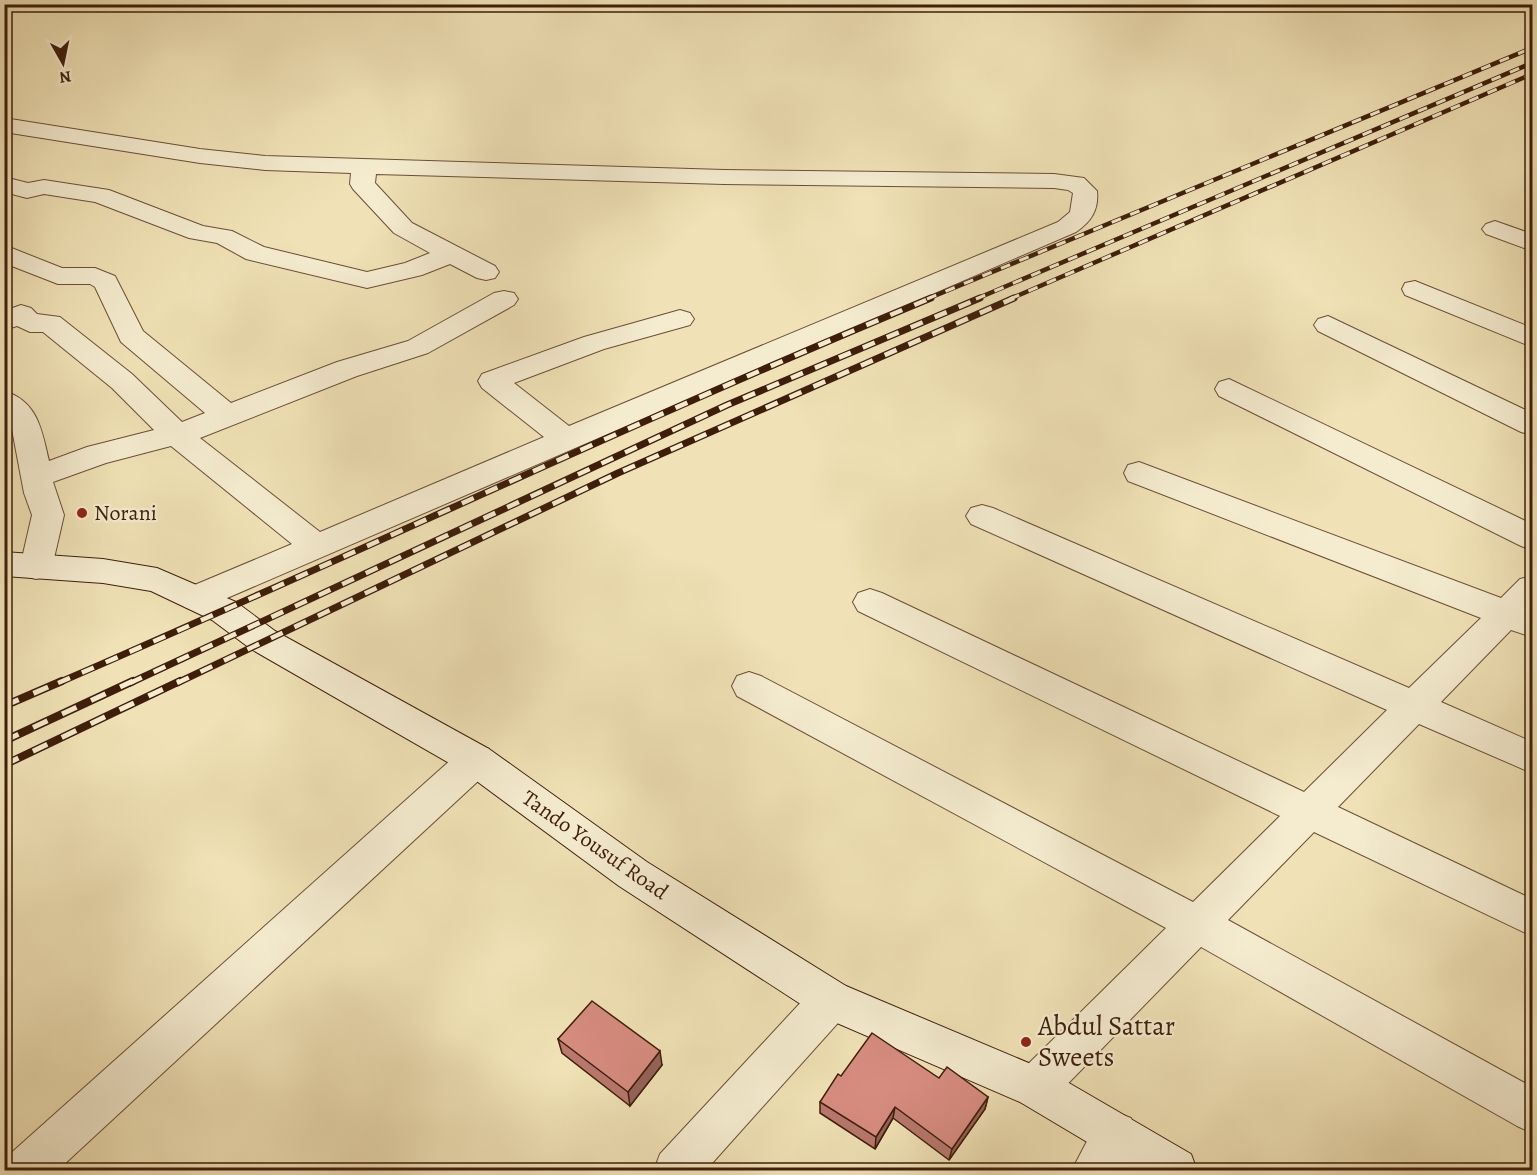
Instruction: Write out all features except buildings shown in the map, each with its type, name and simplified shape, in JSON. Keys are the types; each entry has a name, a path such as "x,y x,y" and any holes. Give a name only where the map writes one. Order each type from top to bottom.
{"street":[{"path":"4,125 200,156 265,163 364,168 724,177 1054,181 1075,183 1085,191 1086,203 1082,217 1067,227 196,598"},
{"path":"364,168 362,184 403,228 449,255 486,272"},
{"path":"4,184 27,191 44,187 100,195 198,233 223,236 255,253 367,280 413,269 449,255"},
{"path":"1496,229 1533,243"},
{"path":"4,253 58,276 95,276 106,282 130,336 226,415"},
{"path":"1415,289 1533,338"},
{"path":"38,476 98,454 176,434 347,369 418,347 504,298"},
{"path":"4,321 21,314 30,323 50,323 122,381 176,434 316,546"},
{"path":"566,439 492,381 594,343 680,319"},
{"path":"1328,325 1533,425"},
{"path":"1229,389 1533,538"},
{"path":"4,401 25,420 40,493 48,515 15,567"},
{"path":"1139,473 1519,619"},
{"path":"982,516 1533,758"},
{"name":"Tando Yousuf Road","path":"15,567 103,571 157,580 224,611 263,640 476,760 633,874 831,1000 1035,1087 1104,1152 1174,1170"},
{"path":"1035,1087 1416,707 1519,619 1533,588"},
{"path":"870,602 1533,918"},
{"path":"749,686 1199,925 1533,1112"},
{"path":"26,1170 476,760"},
{"path":"676,1170 831,1000"}],"railway":[{"path":"927,299 1532,48"},
{"path":"976,299 1532,63"},
{"path":"1010,299 1532,74"},
{"path":"58,683 603,440 931,298"},
{"path":"130,683 727,405 980,298"},
{"path":"177,683 618,473 1014,298"},
{"path":"4,706 62,681"},
{"path":"4,741 133,681"},
{"path":"4,765 180,681"}],"place":[{"name":"Norani","path":"82,513"},
{"name":"Abdul Sattar Sweets","path":"1026,1042"}]}
